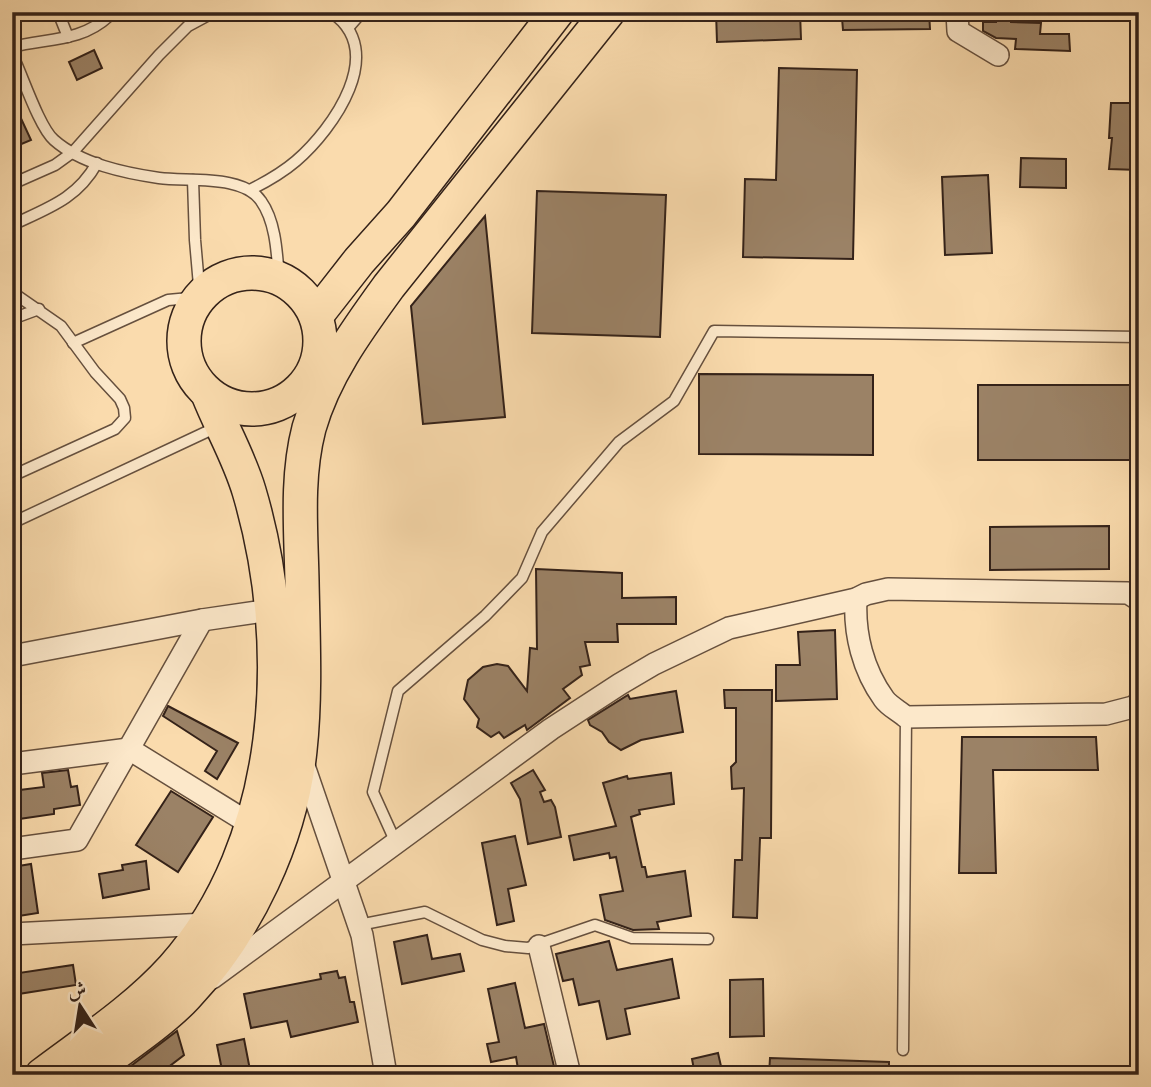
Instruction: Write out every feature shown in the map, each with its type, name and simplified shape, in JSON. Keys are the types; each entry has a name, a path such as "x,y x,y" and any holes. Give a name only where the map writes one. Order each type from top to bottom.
{"main road":[{"path":"316,316 418,193 557,12"},
{"path":"86,1075 185,998 220,955 249,909 266,872 289,807 300,754 304,707 301,477 316,405 326,383 362,323 608,12"},
{"path":"42,1075 136,1004 174,966 206,924 233,877 252,825 263,783 273,696 270,610 263,550 257,519 239,461 220,425 208,394 191,373 184,347 187,320 200,297 219,281 231,276 256,273 279,279 301,294 316,316 320,330 314,370 297,392 286,400 260,409 232,406 208,394"}],"street":[{"path":"957,12 958,31 999,55"},
{"path":"185,998 551,729 654,664 729,628 888,589 1128,593 1139,600"},
{"path":"856,599 856,627 863,658 885,701 906,717 1106,714 1139,703"},
{"path":"12,656 270,610"},
{"path":"12,849 77,840 202,620"},
{"path":"12,764 129,749 252,825"},
{"path":"300,754 362,935 386,1075"},
{"path":"12,934 206,924"},
{"path":"539,946 570,1075"}],"lane":[{"path":"58,12 68,37"},
{"path":"12,184 55,165 73,152 159,54 188,26 214,12"},
{"path":"250,190 273,178 303,155 329,126 345,100 355,71 356,49 348,28 331,12"},
{"path":"348,28 362,12"},
{"path":"12,47 68,37 90,30 109,16"},
{"path":"12,54 48,134 73,152 130,173 235,184 250,190 260,199 272,227 279,279"},
{"path":"12,225 70,196 85,181 97,163"},
{"path":"73,343 168,300 200,297 193,180"},
{"path":"12,292 61,327 94,372 120,400 125,418 115,429 12,476"},
{"path":"12,318 39,309"},
{"path":"396,843 373,792 398,691 485,616 522,578 542,532 619,442 674,401 714,331 1139,337"},
{"path":"12,523 220,425"},
{"path":"903,1049 906,717"},
{"path":"359,925 425,912 482,940 528,948 596,925 632,938 708,939"}],"building":[{"path":"716,12 800,12 801,39 717,42"},
{"path":"848,12 929,12 930,29 843,30 842,18"},
{"path":"996,12 1011,12 1011,22 1041,23 1040,34 1069,34 1070,51 1015,49 1016,39 996,38 983,31 983,22 996,22"},
{"path":"94,50 102,68 77,80 69,62"},
{"path":"779,68 857,70 853,259 743,257 745,179 776,180"},
{"path":"12,99 31,140 12,148"},
{"path":"1111,103 1139,103 1139,170 1109,169"},
{"path":"1021,158 1066,159 1066,188 1020,187"},
{"path":"988,175 992,253 945,255 942,177"},
{"path":"537,191 666,195 660,337 532,333"},
{"path":"485,216 505,417 423,424 411,306"},
{"path":"699,374 873,375 873,455 699,454"},
{"path":"978,385 1139,385 1139,460 978,460"},
{"path":"1109,526 1109,569 990,570 990,527"},
{"path":"536,569 622,573 622,598 676,597 676,624 617,624 618,642 585,642 590,665 580,667 582,675 563,689 570,698 527,730 525,725 504,738 499,732 491,737 477,727 479,719 464,699 468,680 483,667 497,664 508,666 527,691 530,648 537,649"},
{"path":"835,630 837,699 776,701 776,665 800,665 798,632"},
{"path":"724,690 772,690 771,838 760,838 757,918 733,917 735,860 742,860 744,788 732,789 731,767 736,762 736,708 725,708"},
{"path":"676,691 683,732 641,740 621,750 590,725 588,720 628,695 630,699"},
{"path":"168,706 238,743 217,779 205,771 217,751 163,716"},
{"path":"962,737 1096,737 1098,770 993,770 996,873 959,873"},
{"path":"68,770 71,787 77,786 80,805 54,809 54,814 12,820 12,791 44,787 42,773"},
{"path":"533,770 545,790 540,792 544,802 551,800 555,807 561,837 528,844 520,799 511,783"},
{"path":"671,773 674,804 639,810 640,814 631,817 642,867 645,867 647,877 685,871 691,916 657,922 659,929 633,930 605,920 600,895 623,891 616,857 610,858 609,853 574,860 569,836 616,826 603,783 627,776 628,779"},
{"path":"171,791 213,817 178,872 136,845"},
{"path":"515,836 526,885 508,889 514,921 497,925 482,843"},
{"path":"146,861 149,889 103,898 99,874 123,870 122,865"},
{"path":"31,864 38,913 12,917 12,867"},
{"path":"427,935 432,959 460,954 464,971 402,984 394,942"},
{"path":"609,941 617,970 672,959 679,998 625,1009 630,1034 607,1039 599,1001 579,1005 573,979 563,981 556,954"},
{"path":"73,965 76,985 12,995 12,974"},
{"path":"337,971 339,978 345,977 350,1002 354,1002 358,1022 291,1037 287,1021 251,1028 244,994 321,979 320,974"},
{"path":"763,979 764,1036 730,1037 730,980"},
{"path":"515,983 525,1028 544,1024 556,1075 519,1075 516,1057 491,1062 487,1044 499,1042 488,989"},
{"path":"177,1031 184,1055 158,1075 119,1075"},
{"path":"244,1039 251,1075 223,1075 217,1045"},
{"path":"718,1053 723,1075 695,1075 692,1059"},
{"path":"770,1058 889,1062 889,1075 769,1075"}]}
